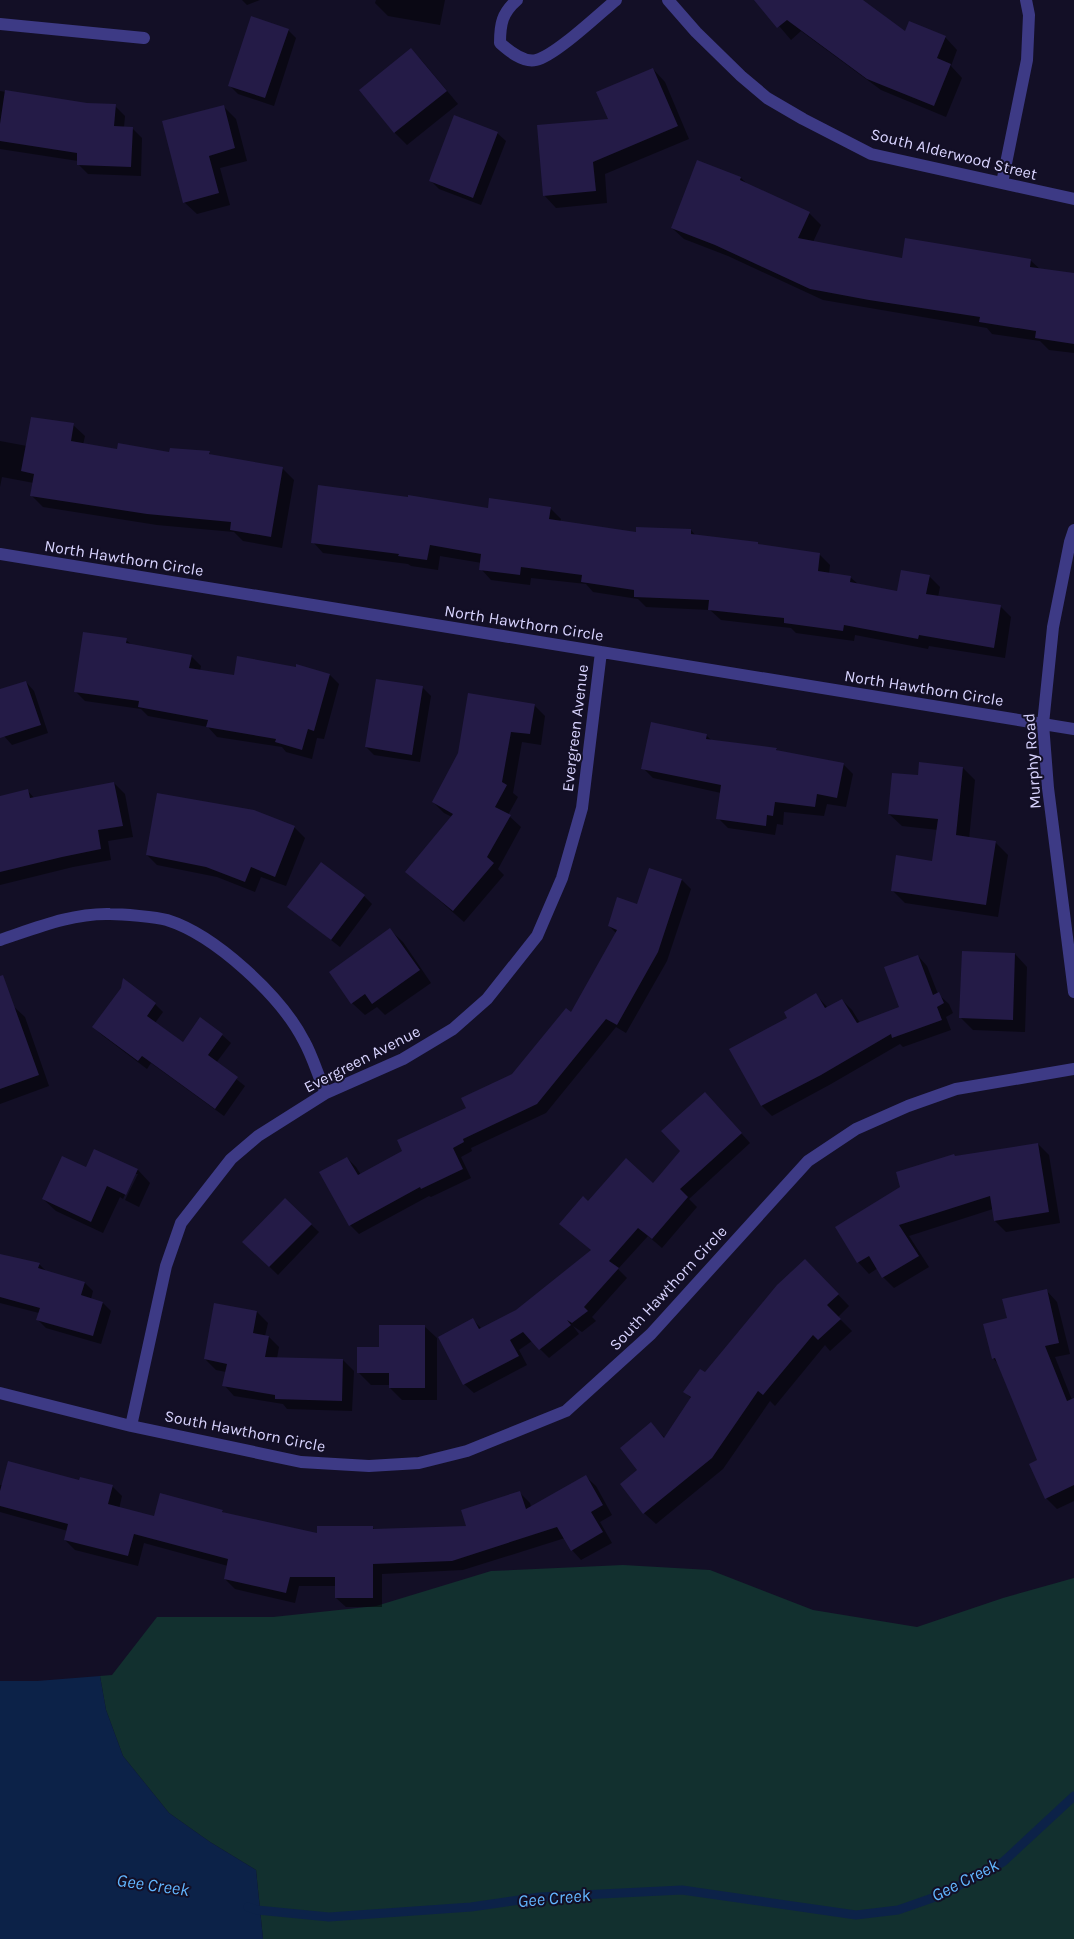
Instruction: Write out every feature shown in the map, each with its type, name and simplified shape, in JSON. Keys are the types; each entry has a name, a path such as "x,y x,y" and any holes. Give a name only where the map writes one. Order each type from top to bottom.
{"street":[{"path":"517,0 508,8 500,25 500,43 513,55 536,61 554,52 616,0"},
{"name":"South Alderwood Street","path":"668,0 696,32 767,98 871,154 1074,199"},
{"path":"1002,183 1028,60 1029,16 1026,0"},
{"path":"0,24 144,38"},
{"name":"Murphy Road","path":"1074,530 1053,627 1043,724 1049,798 1074,992"},
{"name":"North Hawthorn Circle","path":"0,554 1074,729"},
{"name":"Evergreen Avenue","path":"131,1426 166,1266 181,1223 231,1159 258,1136 326,1093 403,1059 453,1029 487,998 538,936 562,878 582,808 601,652"},
{"path":"0,940 63,919 110,914 166,920 208,940 254,978 279,1004 304,1040 326,1093"},
{"name":"South Hawthorn Circle","path":"0,1394 131,1426 301,1462 369,1466 419,1463 467,1451 566,1411 651,1334 808,1161 856,1129 908,1106 956,1089 1074,1069"}],"green space":[{"path":"623,1565 710,1570 813,1610 917,1627 1003,1598 1074,1578 1074,1939 263,1939 256,1870 210,1842 169,1813 123,1756 106,1710 100,1676 112,1675 157,1617 273,1617 376,1606 491,1571"}],"water":[{"path":"100,1676 106,1710 123,1756 169,1813 210,1842 256,1870 263,1939 0,1939 0,1681 37,1681"}],"building":[{"path":"754,0 863,0 905,31 909,21 946,36 937,58 951,64 934,106 867,79 787,20 777,28"},
{"path":"251,16 289,29 265,98 228,86"},
{"path":"411,48 447,91 394,133 359,90"},
{"path":"653,68 678,126 593,162 596,191 543,196 537,125 608,119 596,92"},
{"path":"5,90 87,103 116,104 114,126 133,127 131,167 77,165 77,153 0,141 0,124"},
{"path":"224,105 235,148 209,156 219,193 183,203 162,121"},
{"path":"454,115 498,132 473,198 429,181"},
{"path":"697,160 741,177 740,180 810,212 798,238 902,258 905,238 1031,259 1030,267 1074,273 1074,344 1035,338 1036,331 979,322 980,317 810,289 715,245 671,228"},
{"path":"31,417 74,423 71,441 117,449 118,443 169,452 170,448 210,451 209,454 283,467 271,537 230,530 231,522 147,514 30,496 34,474 21,471"},
{"path":"318,485 408,497 408,495 488,508 489,498 551,507 549,519 636,532 636,527 691,529 691,534 758,542 758,544 820,553 818,571 851,576 850,582 897,591 901,570 930,575 926,594 1001,605 994,648 919,635 918,639 844,625 843,631 784,623 784,618 708,610 709,600 634,597 634,590 581,582 582,575 521,567 520,575 479,570 481,554 430,545 427,560 398,556 399,554 311,543"},
{"path":"83,632 127,638 126,643 192,655 189,668 234,675 237,656 296,667 296,664 330,674 314,731 308,729 302,750 275,742 276,739 206,727 208,720 138,707 139,701 74,692"},
{"path":"376,679 423,686 412,755 365,747"},
{"path":"26,681 41,725 0,738 0,689"},
{"path":"468,693 535,704 530,734 511,732 502,782 507,785 495,807 511,815 487,857 494,863 453,911 405,872 453,814 432,802 458,753"},
{"path":"651,722 707,734 706,739 777,748 776,750 844,763 837,798 817,794 815,807 775,802 773,816 767,815 766,826 716,819 721,785 641,769"},
{"path":"919,762 963,767 956,835 996,841 986,905 891,891 896,855 932,861 938,819 888,814 892,773 918,775"},
{"path":"114,782 123,826 98,830 101,849 0,872 0,796 28,789 30,798"},
{"path":"157,793 254,810 295,826 275,877 251,867 245,882 206,867 146,855"},
{"path":"321,862 365,895 331,940 287,907"},
{"path":"649,868 682,879 658,952 617,1025 606,1019 537,1104 463,1139 464,1142 453,1148 463,1169 421,1189 420,1187 349,1226 319,1172 347,1157 358,1175 402,1151 397,1140 466,1108 461,1098 512,1074 566,1008 571,1012 617,930 608,926 617,897 637,904"},
{"path":"390,928 420,970 372,1004 365,994 351,1004 329,972"},
{"path":"962,951 1015,953 1013,1020 959,1018"},
{"path":"918,955 933,995 939,992 944,1003 937,1007 942,1020 892,1038 891,1034 821,1075 761,1106 729,1049 787,1018 784,1012 816,993 825,1008 842,999 857,1023 899,1007 884,967"},
{"path":"3,975 39,1075 0,1089 0,976"},
{"path":"123,978 156,1003 147,1016 183,1042 200,1017 223,1034 208,1055 238,1077 215,1109 142,1056 138,1061 92,1027 121,988"},
{"path":"705,1092 742,1133 680,1189 688,1197 652,1239 638,1228 609,1261 619,1268 584,1307 588,1311 572,1323 567,1320 571,1325 539,1350 523,1332 510,1340 519,1356 463,1385 438,1337 473,1318 479,1329 516,1310 591,1250 559,1224 583,1196 588,1201 626,1158 653,1183 680,1151 661,1131"},
{"path":"1038,1143 1049,1212 994,1221 990,1196 899,1225 919,1256 882,1278 869,1256 857,1263 835,1227 900,1187 896,1172 954,1154 955,1156"},
{"path":"94,1149 138,1169 126,1195 107,1186 91,1222 42,1199 62,1156 86,1167"},
{"path":"285,1198 312,1224 269,1267 242,1242"},
{"path":"0,1254 40,1263 38,1268 85,1282 81,1295 103,1302 93,1336 36,1320 40,1308 0,1297"},
{"path":"805,1259 839,1294 827,1305 841,1319 818,1340 813,1335 763,1395 758,1391 712,1458 643,1514 620,1484 637,1470 620,1448 651,1422 664,1438 691,1397 683,1392 700,1369 705,1372 777,1285"},
{"path":"1047,1289 1059,1343 1045,1346 1067,1401 1074,1398 1074,1485 1045,1499 1029,1464 1037,1460 995,1358 992,1359 983,1324 1007,1318 1002,1299"},
{"path":"214,1303 257,1311 253,1333 269,1336 265,1357 343,1359 342,1401 275,1399 275,1395 222,1386 227,1364 204,1359"},
{"path":"379,1325 425,1325 425,1388 389,1388 389,1373 357,1373 357,1347 379,1347"},
{"path":"8,1461 79,1480 80,1477 113,1485 108,1504 154,1516 160,1493 223,1510 222,1512 317,1533 317,1526 373,1526 373,1529 466,1526 461,1510 520,1491 526,1509 586,1475 603,1505 591,1512 603,1532 571,1551 557,1527 452,1561 373,1564 373,1598 335,1598 335,1577 290,1577 286,1593 224,1579 228,1559 134,1534 128,1556 64,1540 68,1524 0,1506 0,1491"}],"waterway":[{"name":"Gee Creek","path":"248,1907 257,1910 329,1917 471,1907 540,1897 682,1890 856,1915 898,1910 941,1895 1003,1862 1074,1796"}]}
